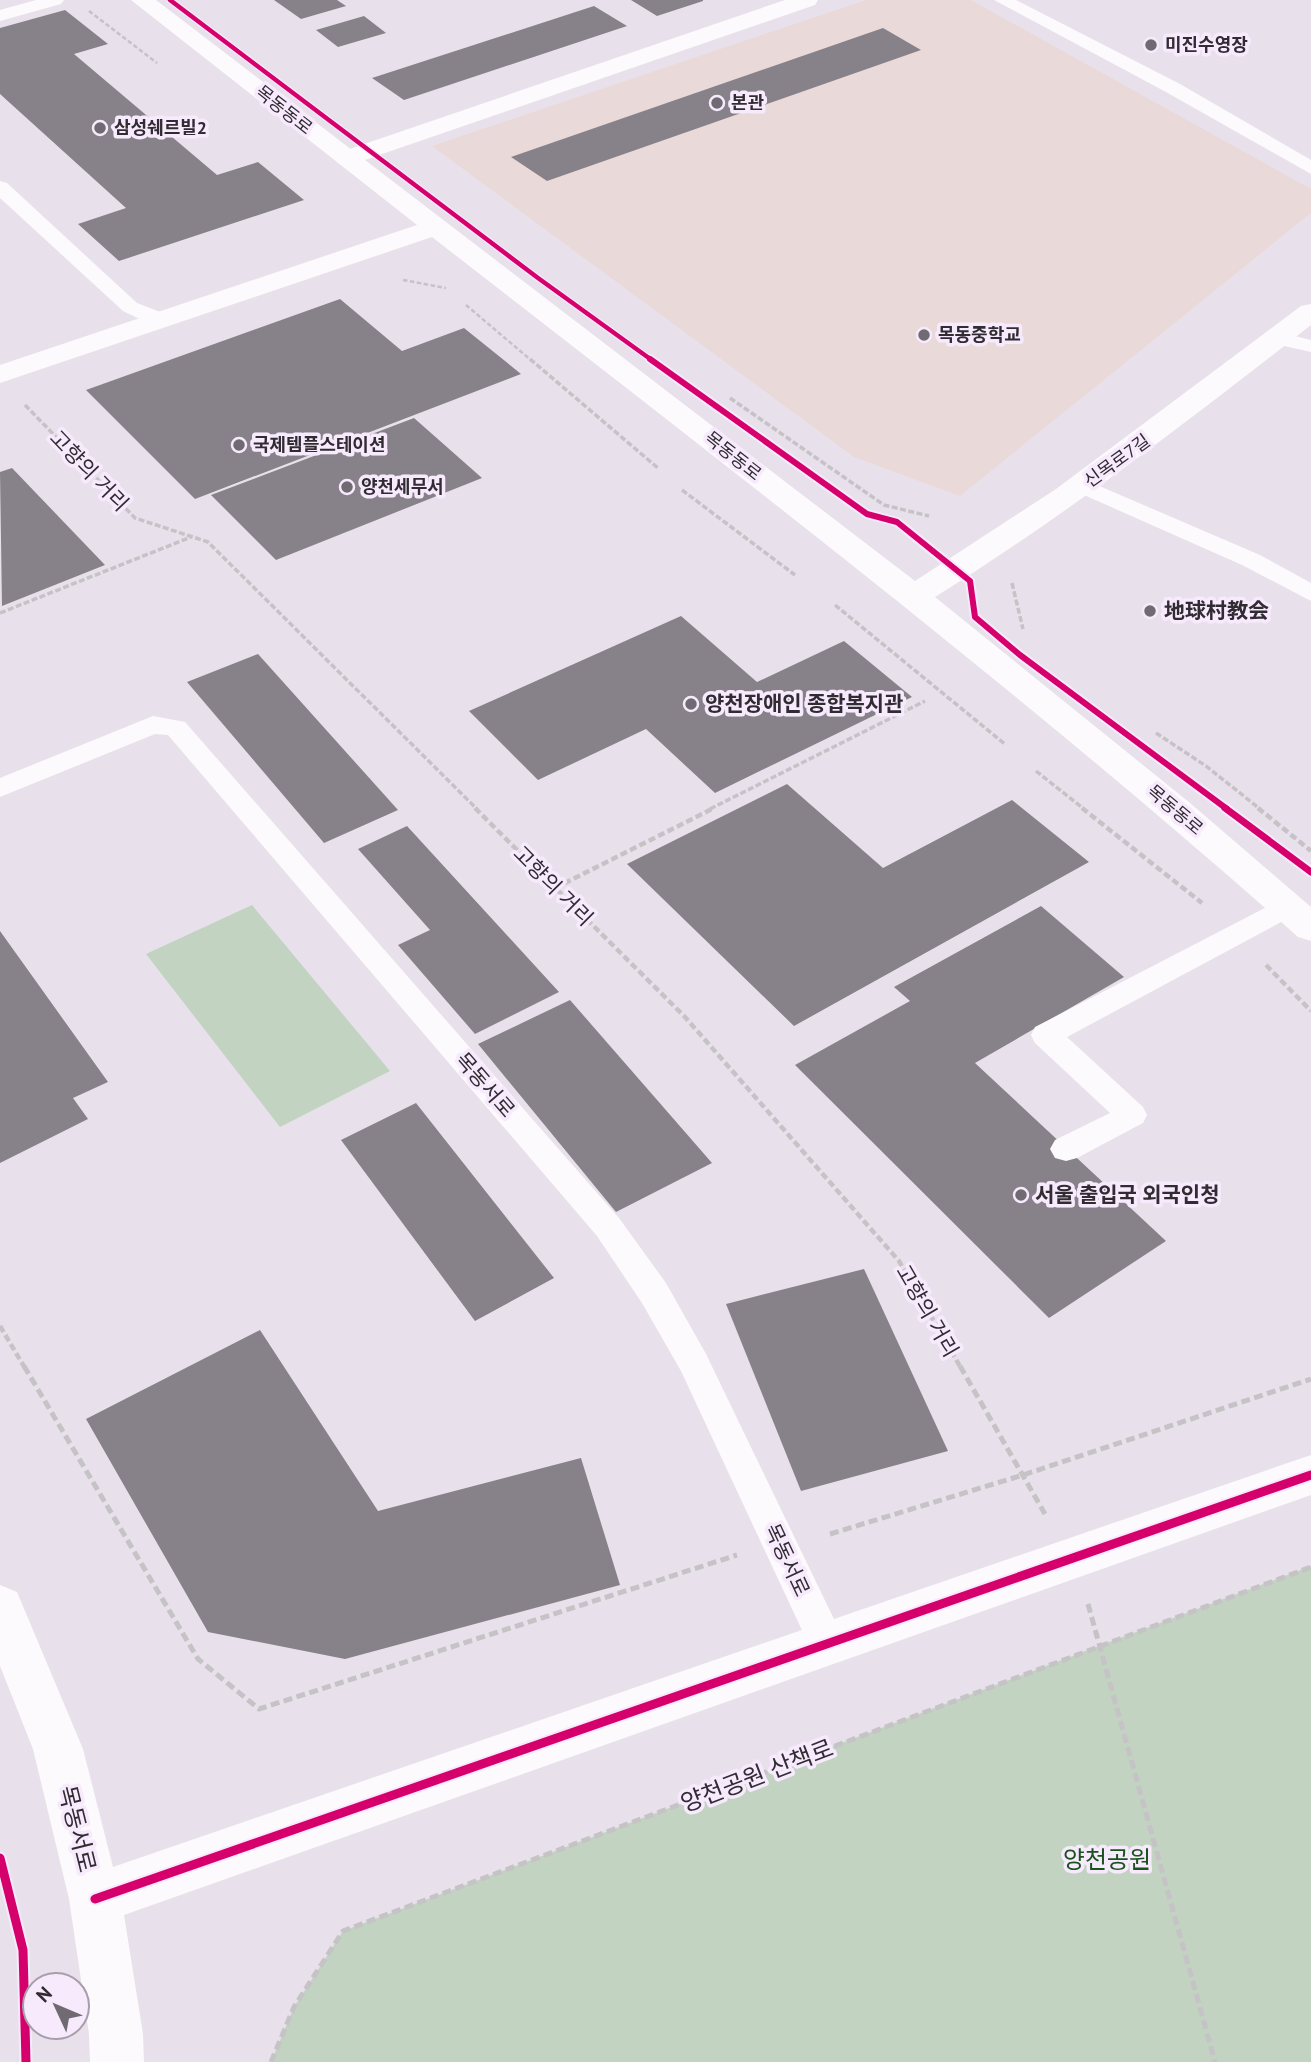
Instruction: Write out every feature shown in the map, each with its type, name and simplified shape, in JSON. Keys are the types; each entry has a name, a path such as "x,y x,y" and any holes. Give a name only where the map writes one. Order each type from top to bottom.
{"main road":[{"name":"목동동로","path":"142,0 914,596 1178,811 1298,917"},
{"path":"347,158 807,0"},
{"path":"0,374 436,227"},
{"name":"신목로7길","path":"914,596 987,552 1083,486 1311,313"},
{"path":"95,1899 1311,1475"},
{"name":"목동서로","path":"0,1607 58,1749 95,1899 116,2034 117,2062"}],"lane":[{"path":"0,16 55,0"},
{"path":"1003,0 1173,88 1311,168"},
{"path":"0,187 130,307 160,320"},
{"path":"1279,338 1311,346"},
{"path":"1083,486 1251,560 1311,593"},
{"name":"목동서로","path":"0,789 153,725 176,728 608,1227 654,1293 694,1364 827,1644"},
{"path":"1066,1149 1132,1115 1046,1035 1298,917"}],"path":[{"path":"85,8 163,67"},
{"path":"397,278 445,288 454,295"},
{"path":"462,302 659,469"},
{"path":"26,406 39,401"},
{"path":"682,490 795,575"},
{"path":"0,614 191,537"},
{"path":"1022,575 1011,582 1026,639"},
{"path":"835,605 1006,745"},
{"path":"555,888 925,701"},
{"path":"1151,730 1206,766 1311,851"},
{"path":"1036,771 1202,903"},
{"path":"1258,956 1311,1011"},
{"path":"0,1326 198,1659 259,1709 741,1553"},
{"path":"830,1534 1023,1475 1311,1379"}],"shaded area":[{"name":"목동중학교","path":"866,0 971,0 1311,189 1311,213 960,496 854,457 432,146"}],"green space":[{"path":"252,905 390,1071 280,1127 146,954"},
{"name":"양천공원","path":"1311,1566 1311,2062 271,2062 294,2007 343,1931"}],"building":[{"path":"274,0 337,0 346,6 301,19"},
{"path":"631,0 703,0 703,1 657,16"},
{"path":"594,6 627,26 404,100 372,78"},
{"name":"삼성쉐르빌2","path":"65,10 108,44 74,54 217,175 258,162 304,200 119,261 78,224 126,208 0,94 0,28"},
{"path":"364,16 386,33 338,47 316,30"},
{"name":"본관","path":"883,28 921,50 547,181 511,157"},
{"name":"국제템플스테이션","path":"340,299 402,351 464,328 521,374 195,499 86,390"},
{"name":"양천세무서","path":"414,418 482,478 276,560 211,495"},
{"path":"12,468 105,565 2,606 0,472"},
{"name":"양천장애인 종합복지관","path":"681,616 757,682 844,641 912,697 715,793 646,729 538,780 469,711"},
{"path":"258,654 398,810 324,843 187,682"},
{"path":"787,784 883,868 1012,800 1089,862 794,1026 627,864"},
{"path":"407,826 559,992 475,1034 398,945 430,930 358,849"},
{"name":"서울 출입국 외국인청","path":"1041,906 1124,977 975,1063 1166,1241 1049,1318 795,1065 910,1001 894,987"},
{"path":"0,931 108,1082 73,1098 88,1119 0,1163"},
{"path":"570,1000 712,1163 616,1212 478,1044"},
{"path":"416,1103 554,1278 475,1321 341,1140"},
{"path":"864,1269 948,1451 801,1491 726,1304"},
{"path":"260,1330 378,1511 581,1458 620,1585 345,1659 208,1632 86,1419"}],"cycle path":[{"path":"170,0 538,278 719,409 867,514 897,522 970,581 975,617 1020,655 1311,872"},
{"path":"95,1899 1311,1475"},
{"path":"0,1858 23,1950 26,2062"}],"place":[{"name":"미진수영장","path":"1151,45"},
{"name":"본관","path":"717,103"},
{"name":"삼성쉐르빌2","path":"100,128"},
{"name":"목동중학교","path":"924,335"},
{"name":"국제템플스테이션","path":"239,445"},
{"name":"양천세무서","path":"347,487"},
{"name":"地球村教会","path":"1150,611"},
{"name":"양천장애인 종합복지관","path":"691,704"},
{"name":"서울 출입국 외국인청","path":"1021,1195"}]}
